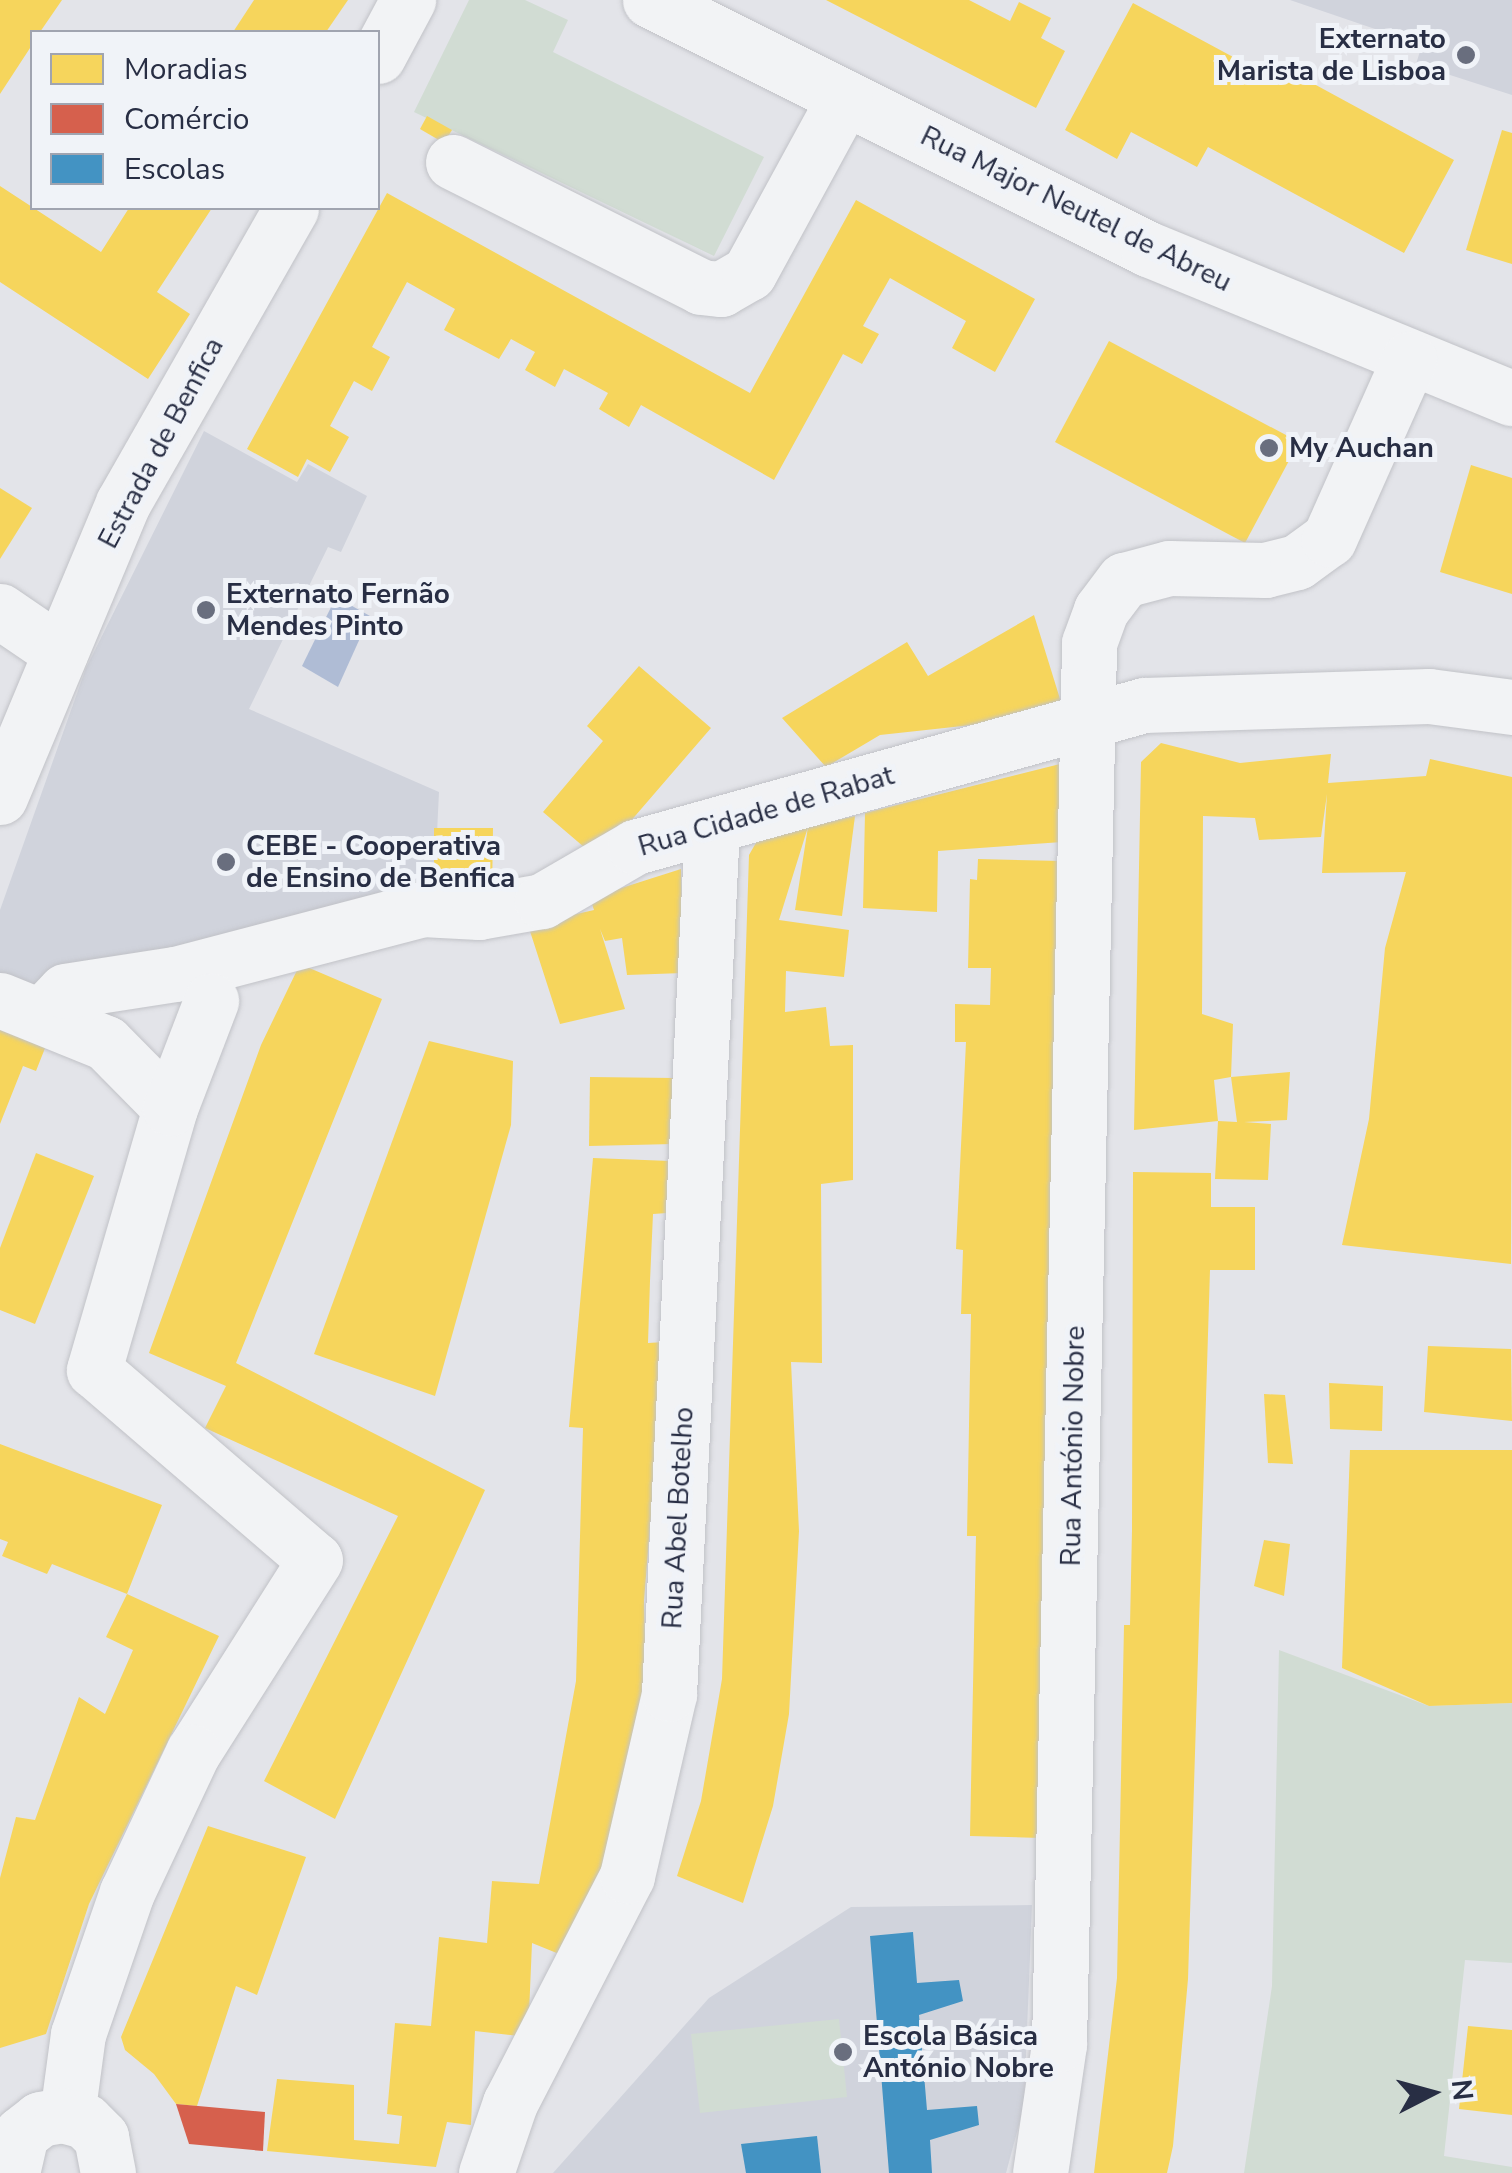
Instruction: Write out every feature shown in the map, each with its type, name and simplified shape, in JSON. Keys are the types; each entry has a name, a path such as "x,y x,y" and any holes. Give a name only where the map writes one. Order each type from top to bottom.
{"street":[{"path":"380,52 408,0"},
{"name":"Rua Major Neutel de Abreu","path":"650,0 1148,249 1512,398"},
{"path":"453,162 700,287 720,289 748,273 845,97"},
{"name":"Estrada de Benfica","path":"0,797 122,503 291,210"},
{"name":"Rua António Nobre","path":"1040,2173 1059,2044 1089,643 1102,610 1124,580 1169,568 1265,570 1297,562 1329,539 1409,359"},
{"path":"0,611 60,652"},
{"name":"Rua Cidade de Rabat","path":"22,1007 65,991 175,974 422,909 479,912 542,901 635,847 1090,717 1144,706 1430,696 1512,707"},
{"name":"Rua Abel Botelho","path":"486,2173 510,2103 627,1876 670,1694 712,826"},
{"path":"67,2115 78,2034 126,1892 193,1752 315,1560 94,1370 170,1108 211,1001"},
{"name":"Rua Cidade de Rabat","path":"22,1007 106,1043 170,1108"},
{"path":"8,2163 28,2127 67,2115 102,2137 108,2173"}],"shaded area":[{"path":"469,0 525,0 568,20 553,52 764,157 714,256 414,112"},
{"name":"Externato Marista de Lisboa","path":"1290,0 1512,0 1512,95 1416,64 1422,45"},
{"name":"CEBE - Cooperativa de Ensino de Benfica","path":"204,431 297,482 308,464 367,496 341,552 328,547 249,709 439,792 434,895 44,992 0,973 0,910 86,668"},
{"path":"1279,1650 1429,1706 1512,1703 1512,1963 1465,1960 1444,2156 1512,2167 1512,2173 1244,2173 1272,1986"},
{"name":"Escola Básica António Nobre","path":"1032,1905 1024,2106 1006,2173 553,2173 709,1998 851,1907"},
{"path":"839,2019 847,2097 700,2113 691,2034"}],"water":[{"path":"336,597 370,616 338,687 302,666"}],"building: Moradias":[{"path":"0,0 62,0 41,30 30,30 30,48 0,94"},
{"path":"254,0 348,0 327,30 234,30"},
{"path":"826,0 969,0 1010,21 1019,2 1051,18 1041,38 1065,51 1036,108"},
{"path":"1133,3 1272,78 1279,65 1454,160 1404,253 1208,147 1197,167 1131,132 1117,159 1065,130"},
{"path":"427,116 452,130 444,143 420,129"},
{"path":"1502,130 1512,133 1512,264 1466,250"},
{"path":"0,186 30,206 30,210 37,210 101,252 128,210 211,210 157,292 190,314 148,379 0,282"},
{"path":"387,193 750,393 856,200 1035,299 995,372 952,348 966,321 890,278 863,326 879,334 862,364 843,354 774,480 641,405 629,427 599,409 608,393 564,369 555,387 525,370 535,352 511,339 499,359 444,330 455,309 407,282 372,347 390,357 372,391 354,381 330,426 349,437 330,472 307,459 298,477 247,449"},
{"path":"1109,341 1299,442 1245,543 1055,442"},
{"path":"1471,465 1512,478 1512,594 1440,572"},
{"path":"0,488 32,508 0,559"},
{"path":"1034,615 1065,715 880,735 826,767 782,718 907,642 928,676"},
{"path":"639,666 711,728 598,859 543,812 603,741 587,726"},
{"path":"1161,743 1240,763 1331,754 1328,783 1426,776 1430,759 1512,777 1511,1264 1342,1245 1369,1119 1385,948 1406,872 1322,873 1327,794 1321,837 1259,840 1255,818 1203,816 1202,1014 1233,1024 1231,1077 1214,1080 1218,1121 1134,1130 1141,762"},
{"path":"1064,763 1062,842 938,851 937,912 863,908 865,813"},
{"path":"855,816 842,916 795,910 808,827"},
{"path":"808,827 779,920 849,930 844,977 786,971 785,1012 826,1007 830,1046 853,1045 853,1180 821,1184 822,1363 791,1362 799,1531 789,1714 773,1806 743,1903 677,1876 701,1801 722,1679 749,855 757,841"},
{"path":"434,828 493,828 492,895 434,895"},
{"path":"978,859 1062,861 1041,1838 970,1836 976,1536 967,1536 971,1314 961,1314 963,1250 956,1249 966,1042 955,1042 955,1004 990,1005 991,968 968,968 970,879 977,880"},
{"path":"681,869 683,973 627,975 622,938 605,941 600,929 625,1009 560,1024 528,925 594,910 590,898"},
{"path":"300,964 382,999 236,1363 485,1490 335,1819 264,1781 398,1516 205,1428 226,1386 149,1353 261,1045"},
{"path":"0,1019 49,1038 36,1071 23,1066 0,1124"},
{"path":"429,1041 513,1061 511,1125 435,1396 314,1354"},
{"path":"1290,1072 1287,1120 1244,1122 1271,1124 1268,1180 1215,1179 1218,1121 1237,1122 1231,1077"},
{"path":"590,1077 674,1078 673,1144 589,1146"},
{"path":"36,1153 94,1176 35,1324 0,1310 0,1248"},
{"path":"593,1158 670,1161 667,1213 653,1214 648,1343 665,1342 644,1601 646,1682 611,1849 569,1958 532,1943 528,2037 475,2031 471,2125 447,2122 436,2167 267,2151 277,2079 354,2085 354,2140 399,2144 402,2116 387,2114 395,2023 431,2026 439,1937 487,1943 492,1881 539,1884 576,1681 583,1428 569,1427"},
{"path":"1133,1172 1211,1173 1211,1207 1255,1207 1255,1270 1210,1270 1188,1979 1173,2146 1167,2173 1094,2173 1117,1978 1124,1625 1130,1625 1132,1530"},
{"path":"1428,1346 1511,1349 1512,1421 1424,1412"},
{"path":"1329,1383 1383,1386 1382,1431 1330,1429"},
{"path":"1264,1394 1285,1395 1293,1464 1268,1463"},
{"path":"0,1444 162,1505 127,1594 52,1564 47,1574 2,1556 8,1542 0,1539"},
{"path":"1350,1450 1512,1450 1512,1703 1429,1706 1342,1668"},
{"path":"1264,1540 1290,1544 1284,1596 1254,1586"},
{"path":"127,1594 219,1636 89,1904 46,2034 0,2048 0,1878 16,1817 35,1820 79,1697 105,1714 133,1650 106,1637"},
{"path":"208,1826 306,1857 257,1995 236,1986 197,2106 176,2104 154,2074 125,2050 121,2037"},
{"path":"1468,2026 1512,2030 1512,2115 1459,2109"}],"building: Comércio":[{"path":"176,2104 265,2112 263,2151 189,2144"}],"building: Escolas":[{"path":"913,1932 917,1983 959,1980 963,2001 919,2015 927,2110 977,2106 979,2125 930,2140 932,2173 889,2173 870,1936"},
{"path":"817,2136 821,2173 746,2173 741,2144"}],"place":[{"name":"Externato Marista de Lisboa","path":"1466,55"},
{"name":"My Auchan","path":"1269,448"},
{"name":"Externato Fernão Mendes Pinto","path":"206,610"},
{"name":"CEBE - Cooperativa de Ensino de Benfica","path":"226,862"},
{"name":"Escola Básica António Nobre","path":"843,2052"}]}
